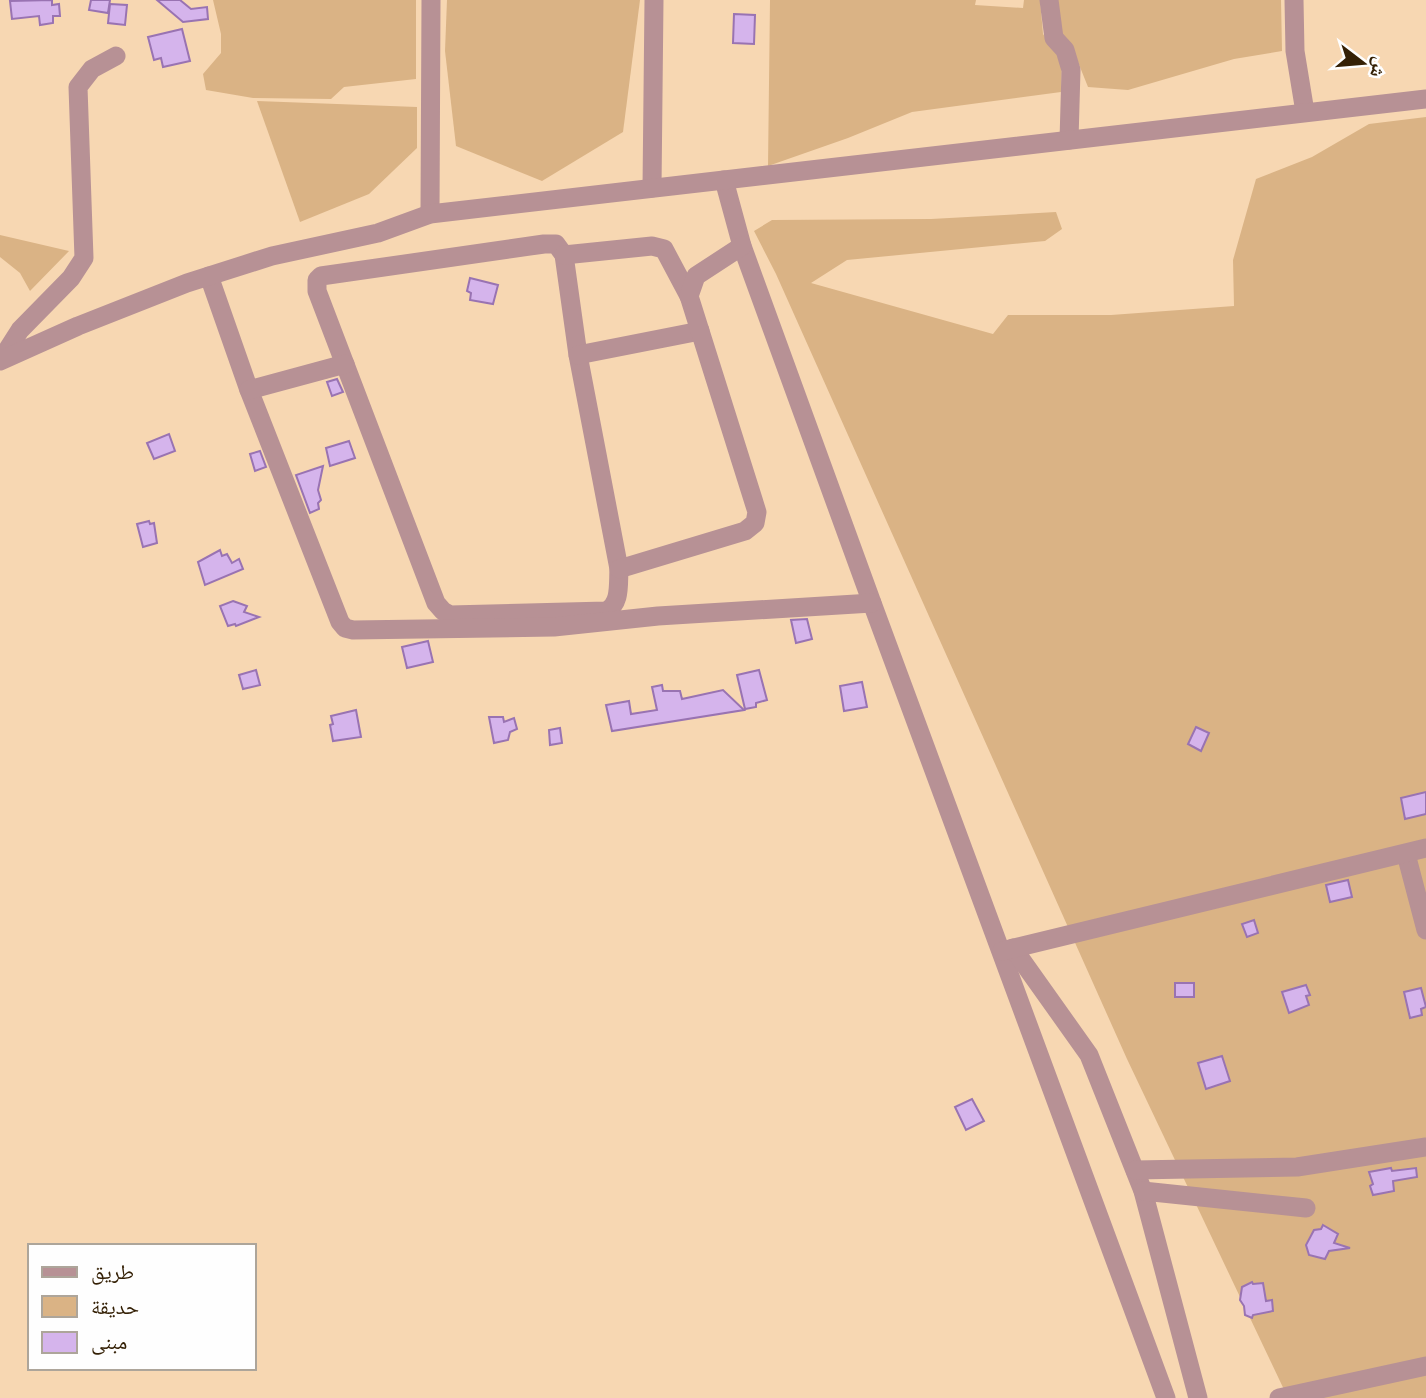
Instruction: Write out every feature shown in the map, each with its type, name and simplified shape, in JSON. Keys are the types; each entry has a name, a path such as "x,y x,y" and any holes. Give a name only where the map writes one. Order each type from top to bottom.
{"street":[{"path":"430,214 431,0"},
{"path":"652,188 654,0"},
{"path":"1049,0 1054,38 1065,50 1072,70 1069,140"},
{"path":"1294,0 1295,51 1305,112"},
{"path":"0,361 20,330 71,278 84,258 78,87 92,69 116,56"},
{"path":"0,361 78,326 209,276 272,256 378,233 430,214 1426,99"},
{"path":"724,180 743,246 872,603 1007,949 1166,1398"},
{"path":"556,244 564,255 578,355 619,569 617,602 606,611 450,614 443,611 436,603 317,291 317,280 321,276 556,244"},
{"path":"564,255 652,246 664,249 689,296 757,512 755,523 745,531 619,569"},
{"path":"689,296 696,276 743,246"},
{"path":"209,276 249,390 340,622 345,628 554,627 658,616 872,603"},
{"path":"578,355 700,331"},
{"path":"249,390 345,364"},
{"path":"1007,949 1426,848"},
{"path":"1406,853 1426,930"},
{"path":"1007,949 1088,1055 1143,1191 1198,1398"},
{"path":"1135,1170 1297,1167 1426,1147"},
{"path":"1143,1191 1306,1208"},
{"path":"1279,1398 1426,1366"}],"green space":[{"path":"213,0 416,0 416,79 344,87 331,99 253,98 206,90 203,74 221,53 221,34"},
{"path":"447,0 640,0 623,132 542,181 456,146 445,51"},
{"path":"770,0 976,0 975,5 1023,8 1024,0 1040,0 1043,34 1062,61 1061,92 912,112 768,166"},
{"path":"1053,0 1281,0 1282,51 1234,59 1128,90 1088,87 1076,57 1060,35"},
{"path":"257,101 417,107 417,148 369,194 300,222"},
{"path":"1426,117 1426,1398 1288,1398 1127,1059 776,274 754,231 772,220 931,219 1056,212 1062,229 1045,241 847,260 811,283 993,334 1008,315 1111,315 1234,306 1233,260 1256,179 1312,157 1369,124"},
{"path":"0,235 69,251 30,291 20,273 0,257"}],"building":[{"path":"52,0 52,5 59,4 60,16 53,16 53,23 40,25 39,16 12,19 10,1"},
{"path":"91,0 110,0 108,13 89,10"},
{"path":"157,0 180,0 191,9 207,7 208,19 183,22"},
{"path":"110,4 127,5 125,25 108,23"},
{"path":"734,14 755,15 754,44 733,43"},
{"path":"182,29 190,61 163,67 161,58 154,60 148,37"},
{"path":"470,278 498,285 493,304 470,300 471,293 467,291"},
{"path":"337,379 343,392 332,396 327,382"},
{"path":"169,434 175,451 154,459 147,443"},
{"path":"349,441 355,458 330,466 326,448"},
{"path":"260,451 266,467 255,471 250,454"},
{"path":"323,466 318,490 321,500 318,503 319,509 310,513 296,475"},
{"path":"149,521 150,524 154,523 157,543 143,547 137,524"},
{"path":"220,550 222,556 227,554 232,563 239,559 243,569 205,585 198,562"},
{"path":"233,601 247,606 244,612 259,617 236,626 228,626 220,606"},
{"path":"807,619 812,639 796,643 791,620"},
{"path":"428,641 433,662 407,668 402,647"},
{"path":"256,670 260,685 243,689 239,675"},
{"path":"759,670 767,700 756,703 756,707 745,709 737,675"},
{"path":"862,682 867,707 844,711 840,686"},
{"path":"662,685 663,691 680,691 682,699 723,690 744,710 612,731 606,705 629,701 631,714 657,710 652,687"},
{"path":"356,710 361,737 333,741 331,716"},
{"path":"489,717 503,717 504,722 514,718 517,729 510,732 508,740 494,743"},
{"path":"1196,727 1209,733 1201,751 1188,744"},
{"path":"560,728 562,743 550,745 549,730"},
{"path":"1426,792 1426,814 1405,819 1401,798"},
{"path":"1348,880 1352,897 1330,902 1326,885"},
{"path":"1254,920 1258,933 1247,937 1242,924"},
{"path":"1175,983 1194,983 1194,997 1175,997"},
{"path":"1306,985 1310,995 1306,996 1309,1005 1289,1013 1282,992"},
{"path":"1421,988 1426,1007 1421,1009 1422,1015 1410,1018 1404,992"},
{"path":"1222,1056 1230,1081 1206,1089 1198,1063"},
{"path":"972,1099 984,1121 966,1130 955,1107"},
{"path":"1391,1168 1392,1171 1416,1168 1417,1177 1393,1181 1394,1191 1373,1195 1369,1172"},
{"path":"1323,1225 1338,1234 1334,1243 1350,1248 1329,1251 1325,1259 1309,1255 1306,1245 1314,1230 1321,1229"},
{"path":"1252,1282 1263,1283 1266,1301 1272,1300 1273,1311 1253,1315 1252,1318 1245,1315 1240,1300 1242,1287"}]}
